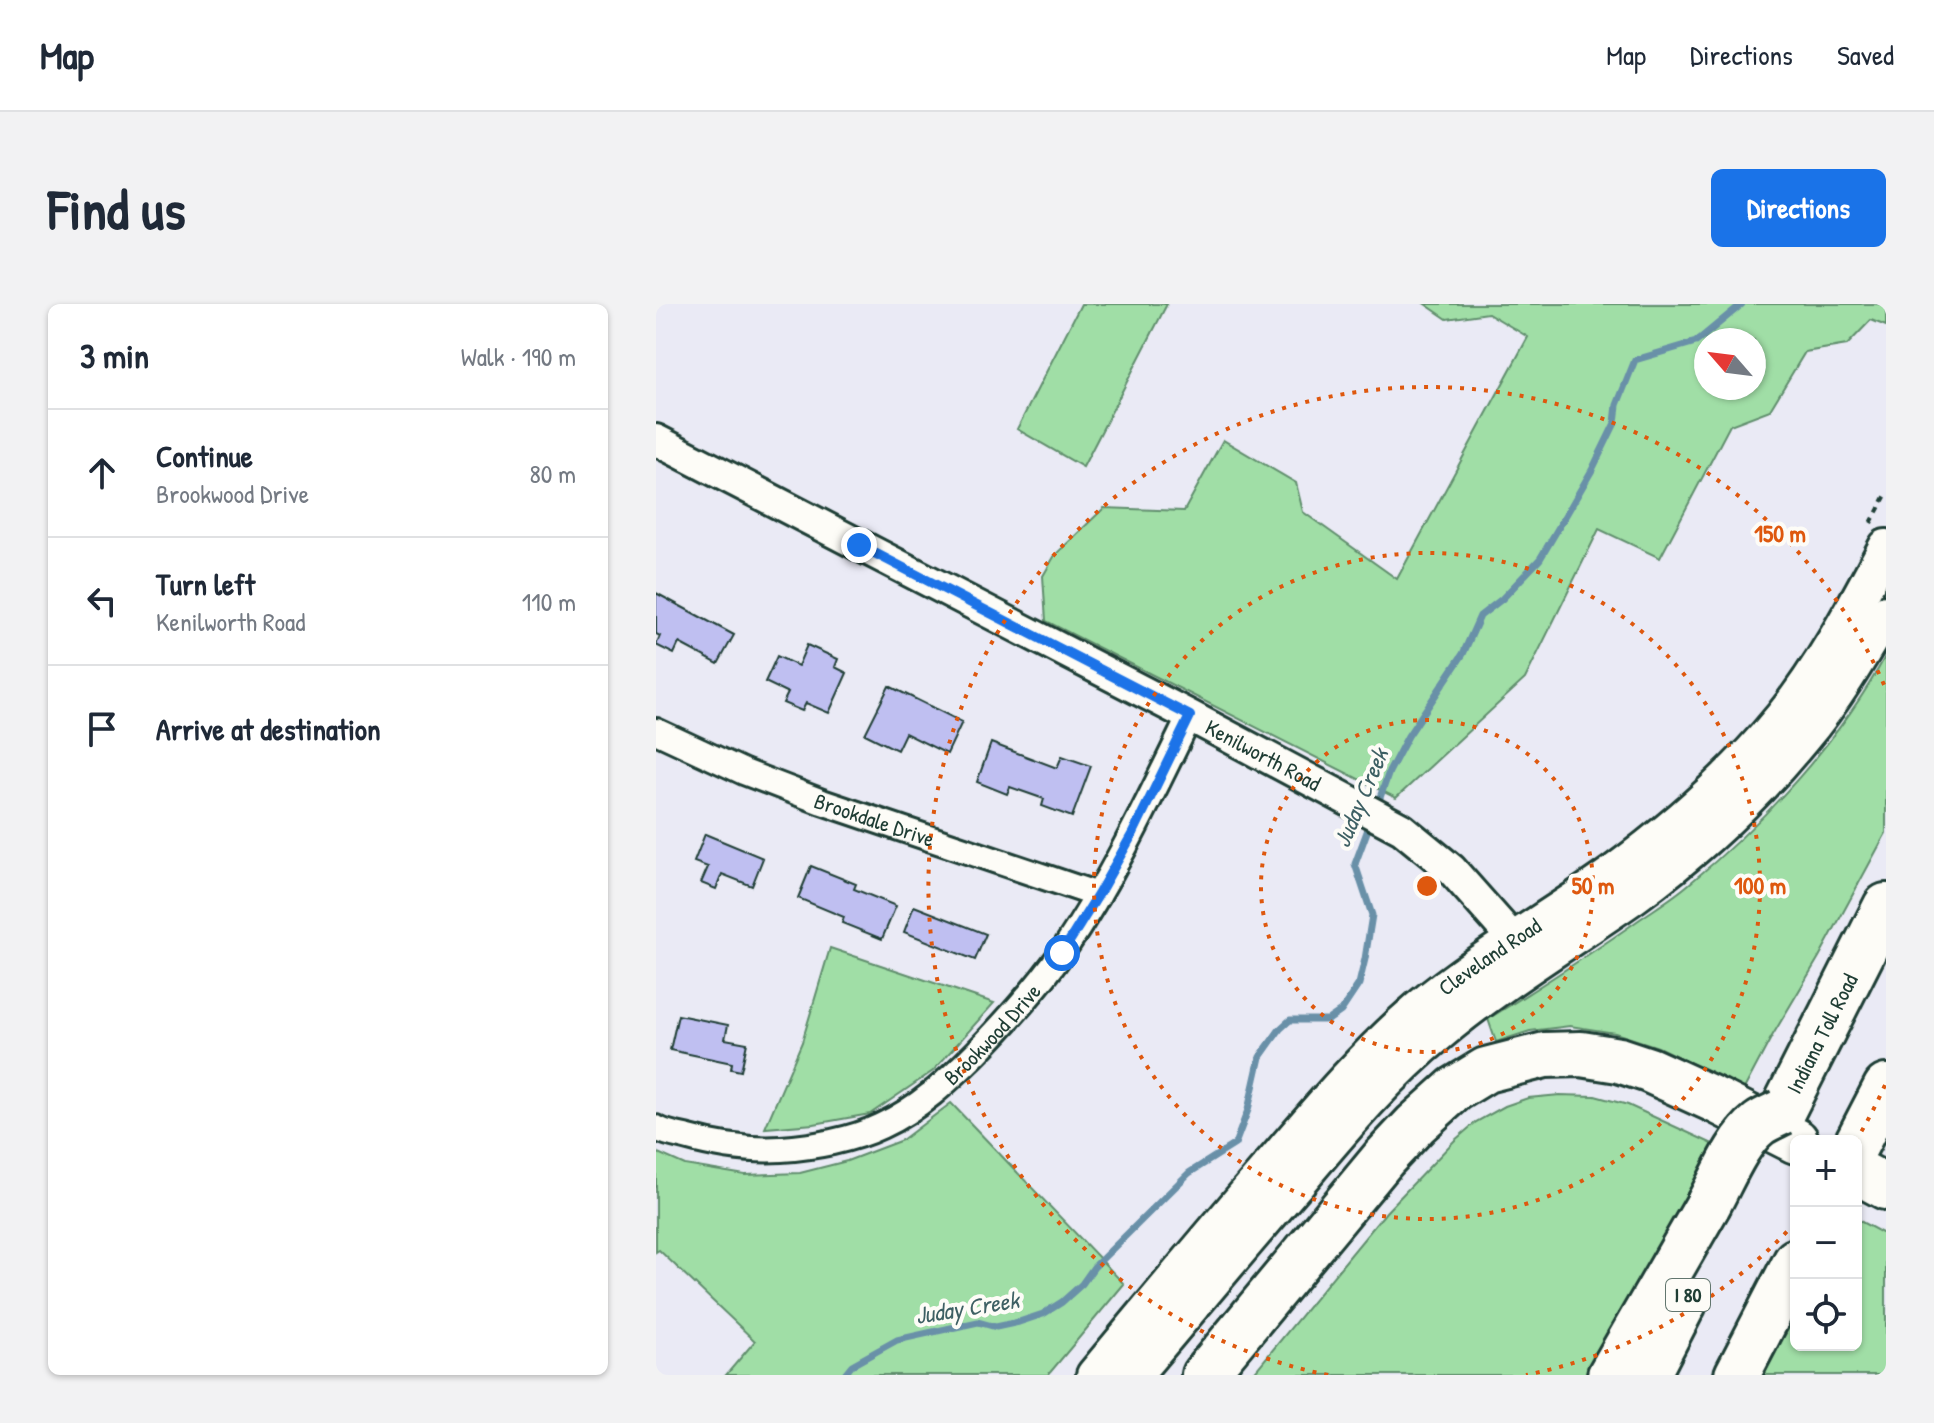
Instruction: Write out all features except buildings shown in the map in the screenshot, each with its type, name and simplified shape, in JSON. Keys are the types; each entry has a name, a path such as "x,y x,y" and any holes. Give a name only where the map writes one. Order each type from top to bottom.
{"highway":[{"name":"Indiana Toll Road","path":"1789,1126 1809,1058 1886,906"},
{"path":"1204,1375 1384,1158 1455,1089 1486,1070 1545,1055 1581,1054 1619,1060 1717,1101 1789,1126"},
{"path":"1234,1375 1409,1168 1457,1118 1489,1097 1532,1081 1581,1078 1625,1088 1699,1118 1790,1164"},
{"path":"1861,1135 1884,1091"},
{"path":"1610,1375 1718,1210 1741,1144 1762,1122 1789,1126"},
{"path":"1862,1174 1886,1187"},
{"path":"1862,1200 1886,1212"},
{"name":"I 80","path":"1647,1375 1718,1210"},
{"path":"1737,1375 1790,1273"}],"main road":[{"name":"Cleveland Road","path":"1094,1375 1311,1118 1366,1058 1418,1009 1472,967 1616,870 1673,826 1727,778 1782,717 1823,658 1857,601 1876,540"},
{"name":"Cleveland Road","path":"1134,1375 1335,1139 1439,1033 1492,992 1635,895 1750,798 1804,737 1886,613"}],"street":[{"name":"Kenilworth Road","path":"656,440 1402,829 1451,869 1514,940"},
{"name":"Brookwood Drive","path":"656,1128 709,1144 756,1151 802,1148 880,1127 914,1107 948,1081 1005,1024 1062,953 1133,833 1190,716"},
{"name":"Brookdale Drive","path":"656,731 744,772 809,797 1098,895"}],"path":[{"path":"1876,540 1886,495"}],"green space":[{"path":"1081,304 1167,304 1083,467 1017,429"},
{"path":"1425,304 1886,304 1886,326 1871,320 1847,345 1805,352 1770,410 1730,425 1660,558 1599,529 1525,679 1396,798 1046,621 1043,576 1055,555 1104,508 1184,511 1223,440 1296,483 1303,512 1397,579 1528,337 1488,313 1447,319"},
{"path":"1886,655 1886,833 1744,1089 1658,1047 1615,1033 1570,1026 1530,1031 1496,1042 1488,1019 1671,898 1745,834 1798,778 1847,718"},
{"path":"830,948 994,1003 933,1071 870,1114 814,1124 765,1128 802,1042"},
{"path":"1595,1096 1628,1105 1715,1145 1589,1375 1252,1375 1386,1212 1454,1141 1476,1122 1505,1106 1528,1098"},
{"path":"951,1103 1124,1284 1048,1375 726,1375 755,1341 659,1250 656,1252 656,1152 685,1165 745,1175 800,1173 847,1161 902,1140"},
{"path":"1862,1222 1886,1235 1886,1375 1764,1375 1790,1325 1790,1351 1862,1351"}],"waterway":[{"name":"Juday Creek","path":"1377,806 1389,772 1408,736 1463,654 1480,616 1502,599 1540,559 1592,470 1615,423 1617,405 1635,360 1696,342 1742,304"},
{"name":"Juday Creek","path":"844,1375 852,1365 897,1340 978,1322 996,1327 1043,1314 1082,1284 1094,1267 1189,1173 1235,1144 1248,1110 1260,1057 1280,1029 1290,1020 1328,1020 1341,1011 1359,984 1372,915 1355,864 1371,821"}],"route":[{"path":"859,545 1190,716 1133,833 1062,953"}]}
